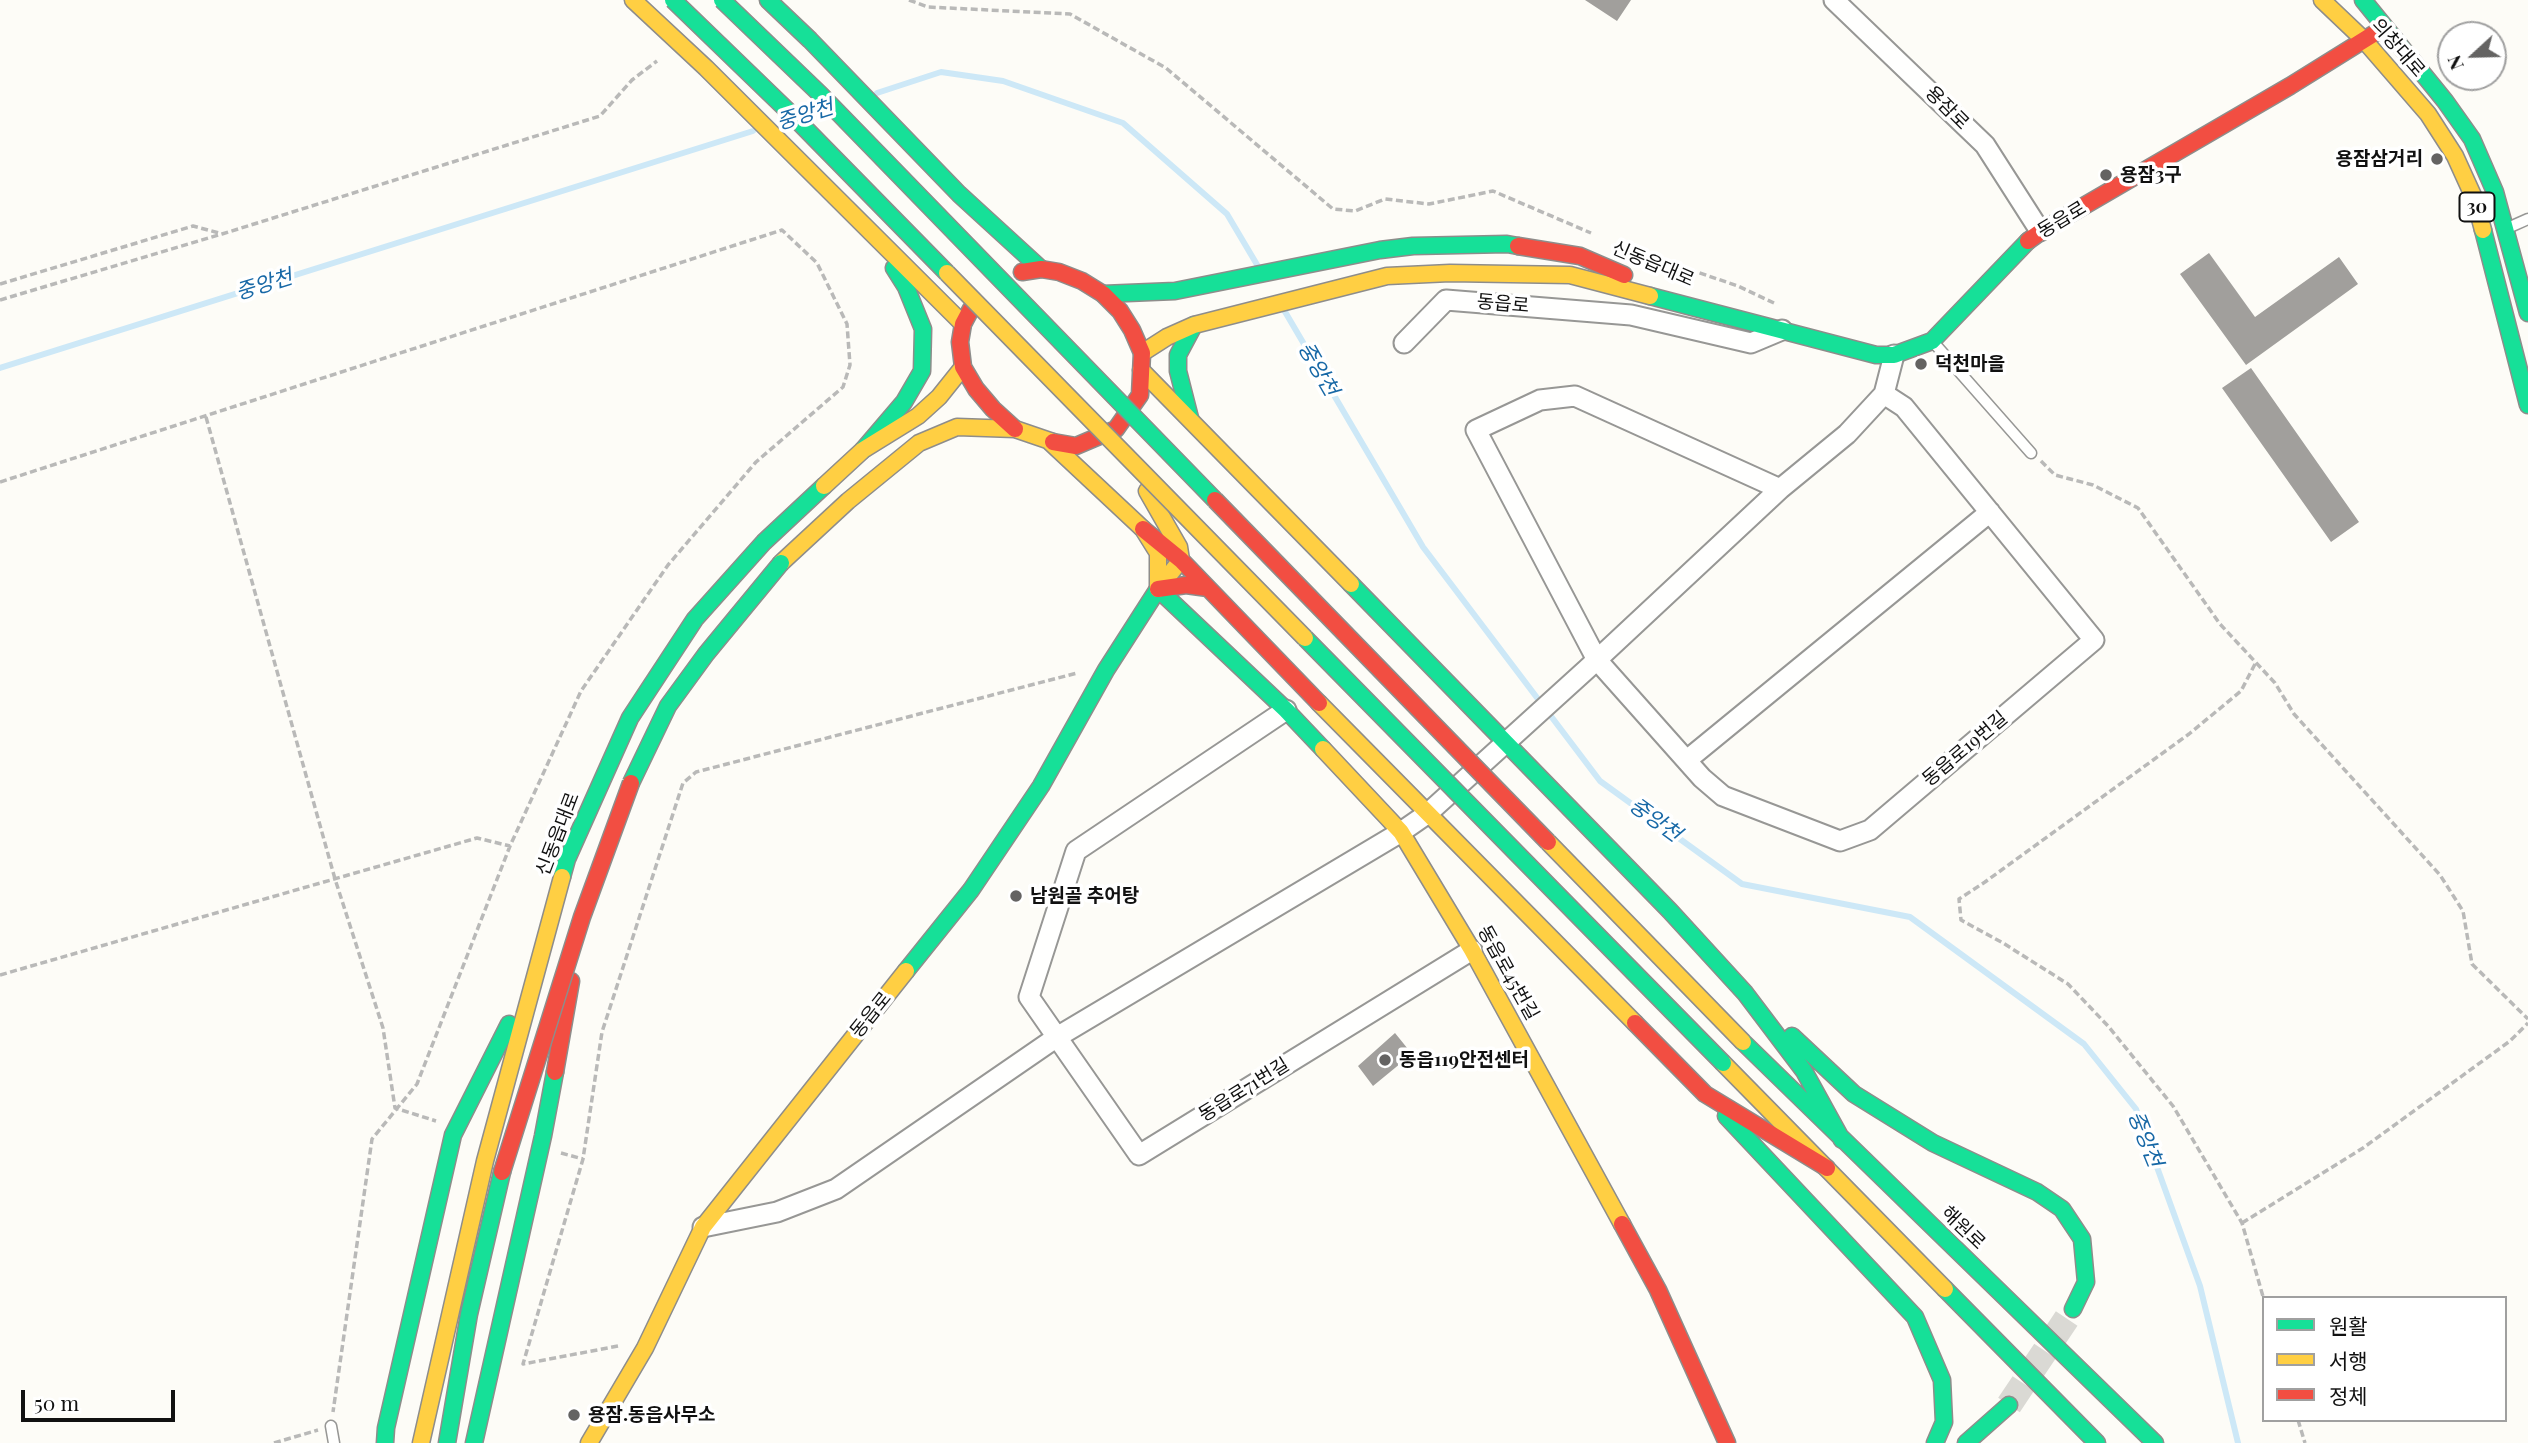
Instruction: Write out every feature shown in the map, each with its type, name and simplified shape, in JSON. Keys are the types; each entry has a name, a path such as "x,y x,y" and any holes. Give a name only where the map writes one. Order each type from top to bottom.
{"main road":[{"path":"633,0 706,68 963,324"},
{"path":"673,0 798,122 2097,1443"},
{"name":"해원로","path":"722,0 831,104 1743,1042 2155,1443"},
{"path":"768,0 959,194 1041,269"},
{"name":"의창대로","path":"2322,0 2364,40 2428,114 2455,156 2475,200 2528,405"},
{"name":"의창대로","path":"2363,0 2445,100 2472,139 2495,192 2528,313"},
{"name":"동읍로","path":"1700,307 1876,355 1894,355 1932,341 2029,240 2040,232 2290,86 2385,27"},
{"path":"863,450 904,402 922,371 923,330 906,287 867,227"},
{"name":"신동읍대로","path":"1103,294 1175,291 1380,250 1413,246 1507,244 1580,256 1700,307"},
{"path":"447,1443 469,1314 502,1172 582,917 628,790 668,706 706,654 781,563 857,494 919,443 957,427 1015,429 1050,442 1076,446 1116,429 1140,395 1141,362 1132,330 1120,310 1103,294 1082,281 1059,272 1041,269 1014,274 983,289 963,324 960,342 963,367 976,389 1015,429"},
{"name":"신동읍대로","path":"1141,362 1167,337 1194,326 1387,276 1450,273 1570,275 1700,307"},
{"path":"1190,418 1178,371 1178,355 1194,326"},
{"path":"1141,362 1190,418 1512,736 1745,993 1854,1094 1933,1143 2037,1192 2062,1209 2082,1239 2086,1282 2073,1309"},
{"name":"신동읍대로","path":"421,1443 485,1161 534,975 568,859 630,718 695,619 764,542 863,450 918,416 939,397 963,367"},
{"path":"1116,429 1124,454 1179,547 1181,560"},
{"path":"1050,442 1143,529 1181,560 1427,814 1705,1094 1914,1317 1942,1380 1944,1422 1936,1443"},
{"path":"1143,529 1158,553 1158,589 1186,586 1208,588"},
{"name":"동읍로","path":"589,1443 645,1348 703,1227 971,890 1041,786 1106,670 1158,589 1181,560"},
{"name":"동읍로45번길","path":"1158,589 1286,710 1401,832 1472,950 1658,1290 1727,1443"},
{"path":"475,1441 543,1136 582,917"},
{"path":"385,1443 412,1310 453,1135 534,975"},
{"path":"1745,993 1804,1071 1842,1140"},
{"path":"1705,1094 1827,1168"},
{"path":"1966,1443 2009,1405"}],"street":[{"name":"용잠로","path":"1834,0 1985,145 2040,232"},
{"name":"동읍로","path":"1404,343 1446,300 1631,315 1751,342 1782,330"},
{"path":"703,1227 777,1212 836,1189 1057,1037 1427,814 1592,665 1780,489 1847,434 1884,394 1894,355"},
{"name":"동읍로19번길","path":"1780,489 1575,396 1540,400 1476,430 1592,665 1702,778 1723,796 1840,841 1870,830 2094,640 1905,407 1884,394"},
{"path":"1687,760 1990,512"},
{"name":"동읍로71번길","path":"1286,710 1076,851 1029,996 1139,1155 1472,950"}],"lane":[{"path":"2506,229 2528,219"},
{"path":"1932,341 2031,453"},
{"path":"331,1426 334,1443"}],"path":[{"path":"909,0 929,7 1070,14 1166,68 1334,209"},
{"path":"0,300 600,116 632,80 659,60"},
{"path":"0,284 193,226 222,234"},
{"path":"0,482 782,230 817,263 847,324 850,365 843,387 756,462 668,565 581,691 510,846 417,1084 372,1139 331,1426 274,1443"},
{"path":"206,416 334,879 383,1028 395,1108"},
{"path":"2031,453 2055,475 2093,485 2138,508 2220,624 2275,683 2294,714 2440,876 2463,911 2472,964 2528,1021 2510,1041 2363,1148 2242,1223"},
{"path":"2255,664 2241,691 2189,734 1985,883 1959,899 1961,920 2068,984 2108,1026 2173,1107 2242,1223 2263,1296"},
{"path":"645,1348 622,1345 523,1364 583,1158 602,1032 683,783 696,772 1079,672 1106,670"},
{"path":"0,975 477,838 510,846"},
{"path":"395,1108 438,1121"},
{"path":"552,1151 583,1158"},
{"path":"2299,1422 2305,1443"}],"building":[{"path":"1585,0 1631,0 1617,21"},
{"path":"2209,253 2255,317 2339,257 2358,284 2246,365 2180,274"},
{"path":"2251,368 2359,522 2331,542 2222,388"},
{"name":"동읍119안전센터","path":"1395,1033 1412,1054 1373,1086 1358,1066"}],"waterway":[{"name":"중앙천","path":"877,93 941,72 1003,81 1123,123 1227,214 1259,268"},
{"name":"중앙천","path":"0,368 753,131"},
{"name":"중앙천","path":"1284,310 1423,547 1600,781 1742,884 1910,917 2084,1044 2136,1109 2200,1286 2238,1443"}],"tunnel":[{"path":"2009,1405 2073,1309"}],"traffic: fast":[{"path":"673,0 789,112 947,273"},
{"path":"722,0 821,95 1215,500"},
{"path":"768,0 959,194 1041,269"},
{"path":"2363,0 2445,101 2472,139 2495,192 2528,313"},
{"path":"2483,230 2528,405"},
{"path":"1650,296 1876,355 1894,355 1932,341 2028,241"},
{"path":"1103,294 1175,291 1380,250 1413,246 1518,246"},
{"path":"863,450 904,402 922,371 923,329 906,287 894,268"},
{"path":"1190,418 1178,371 1178,355 1194,325"},
{"path":"562,877 567,859 630,718 695,619 764,542 824,486"},
{"path":"631,783 668,706 706,654 781,563"},
{"path":"1351,584 1670,911 1745,993 1804,1071 1842,1140"},
{"path":"906,971 971,890 1041,786 1106,670 1158,589 1286,710 1323,749"},
{"path":"1305,638 1723,1063"},
{"path":"385,1443 386,1428 453,1135 509,1024"},
{"path":"1792,1036 1854,1094 1933,1143 2037,1192 2062,1209 2082,1239 2086,1282 2073,1309"},
{"path":"1743,1042 2155,1443"},
{"path":"474,1443 555,1072"},
{"path":"1726,1116 1915,1317 1942,1380 1944,1422 1935,1443"},
{"path":"447,1443 469,1314 502,1172"},
{"path":"1945,1289 2097,1443"},
{"path":"1966,1443 2009,1405"}],"traffic: slow":[{"path":"633,0 706,68 963,324"},
{"path":"2322,0 2364,40 2428,114 2455,156 2475,200 2483,230"},
{"path":"947,273 1305,638"},
{"path":"1142,353 1167,337 1194,325 1387,276 1450,273 1570,275 1650,296"},
{"path":"824,486 863,450 918,416 939,397 963,367"},
{"path":"1141,370 1351,584"},
{"path":"781,563 848,501 919,443 957,427 1015,429 1053,442"},
{"path":"1050,442 1143,529 1158,553 1158,589 1181,560 1179,547 1147,491"},
{"path":"1319,703 1635,1023"},
{"path":"1323,749 1401,832 1472,950 1622,1224"},
{"path":"1548,842 1743,1042"},
{"path":"421,1443 485,1161 562,877"},
{"path":"589,1443 645,1348 703,1227 906,971"},
{"path":"1723,1063 1945,1289"}],"traffic: jam":[{"path":"2028,241 2380,30"},
{"path":"1518,246 1580,256 1624,275"},
{"path":"1022,272 1041,269 1059,272 1082,281 1103,294 1120,311 1142,353 1140,395 1116,429 1076,446 1053,442"},
{"path":"971,309 963,324 960,342 963,367 976,389 1015,429"},
{"path":"1215,500 1548,842"},
{"path":"1143,529 1181,560 1319,703"},
{"path":"1158,589 1186,585 1208,588"},
{"path":"502,1172 582,917 631,783"},
{"path":"555,1072 571,981"},
{"path":"1635,1023 1705,1094 1827,1168"},
{"path":"1622,1224 1658,1290 1727,1443"}],"place":[{"name":"용잠삼거리","path":"2437,159"},
{"name":"용잠3구","path":"2106,175"},
{"name":"덕천마을","path":"1921,364"},
{"name":"남원골 추어탕","path":"1016,896"},
{"name":"동읍119안전센터","path":"1385,1060"},
{"name":"용잠.동읍사무소","path":"574,1415"}]}
